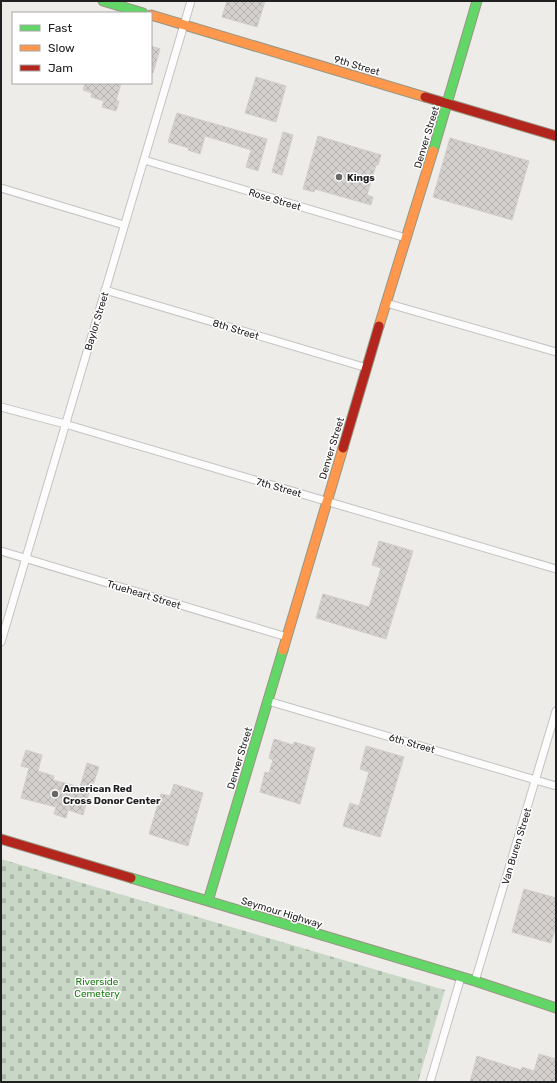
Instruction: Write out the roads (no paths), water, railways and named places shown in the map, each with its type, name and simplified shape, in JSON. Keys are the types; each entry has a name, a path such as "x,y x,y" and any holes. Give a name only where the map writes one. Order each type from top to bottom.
{"street":[{"path":"103,1 140,12"},
{"name":"Baylor Street","path":"1,642 191,1"},
{"name":"Denver Street","path":"208,901 302,589 386,302 448,104 476,1"},
{"name":"9th Street","path":"152,15 556,136"},
{"name":"Rose Street","path":"144,160 406,238"},
{"path":"1,188 124,225"},
{"name":"8th Street","path":"105,290 367,368"},
{"path":"386,302 556,352"},
{"name":"7th Street","path":"1,407 65,424 556,569"},
{"name":"Trueheart Street","path":"1,551 287,637"},
{"name":"6th Street","path":"268,701 556,786"},
{"name":"Van Buren Street","path":"475,981 556,711"},
{"name":"Seymour Highway","path":"1,839 475,981 556,1008"},
{"path":"430,1082 461,977"}],"place":[{"name":"Kings","path":"339,177"},
{"name":"American Red Cross Donor Center","path":"55,794"}],"park label":[{"name":"Riverside Cemetery","path":"97,986"}]}
